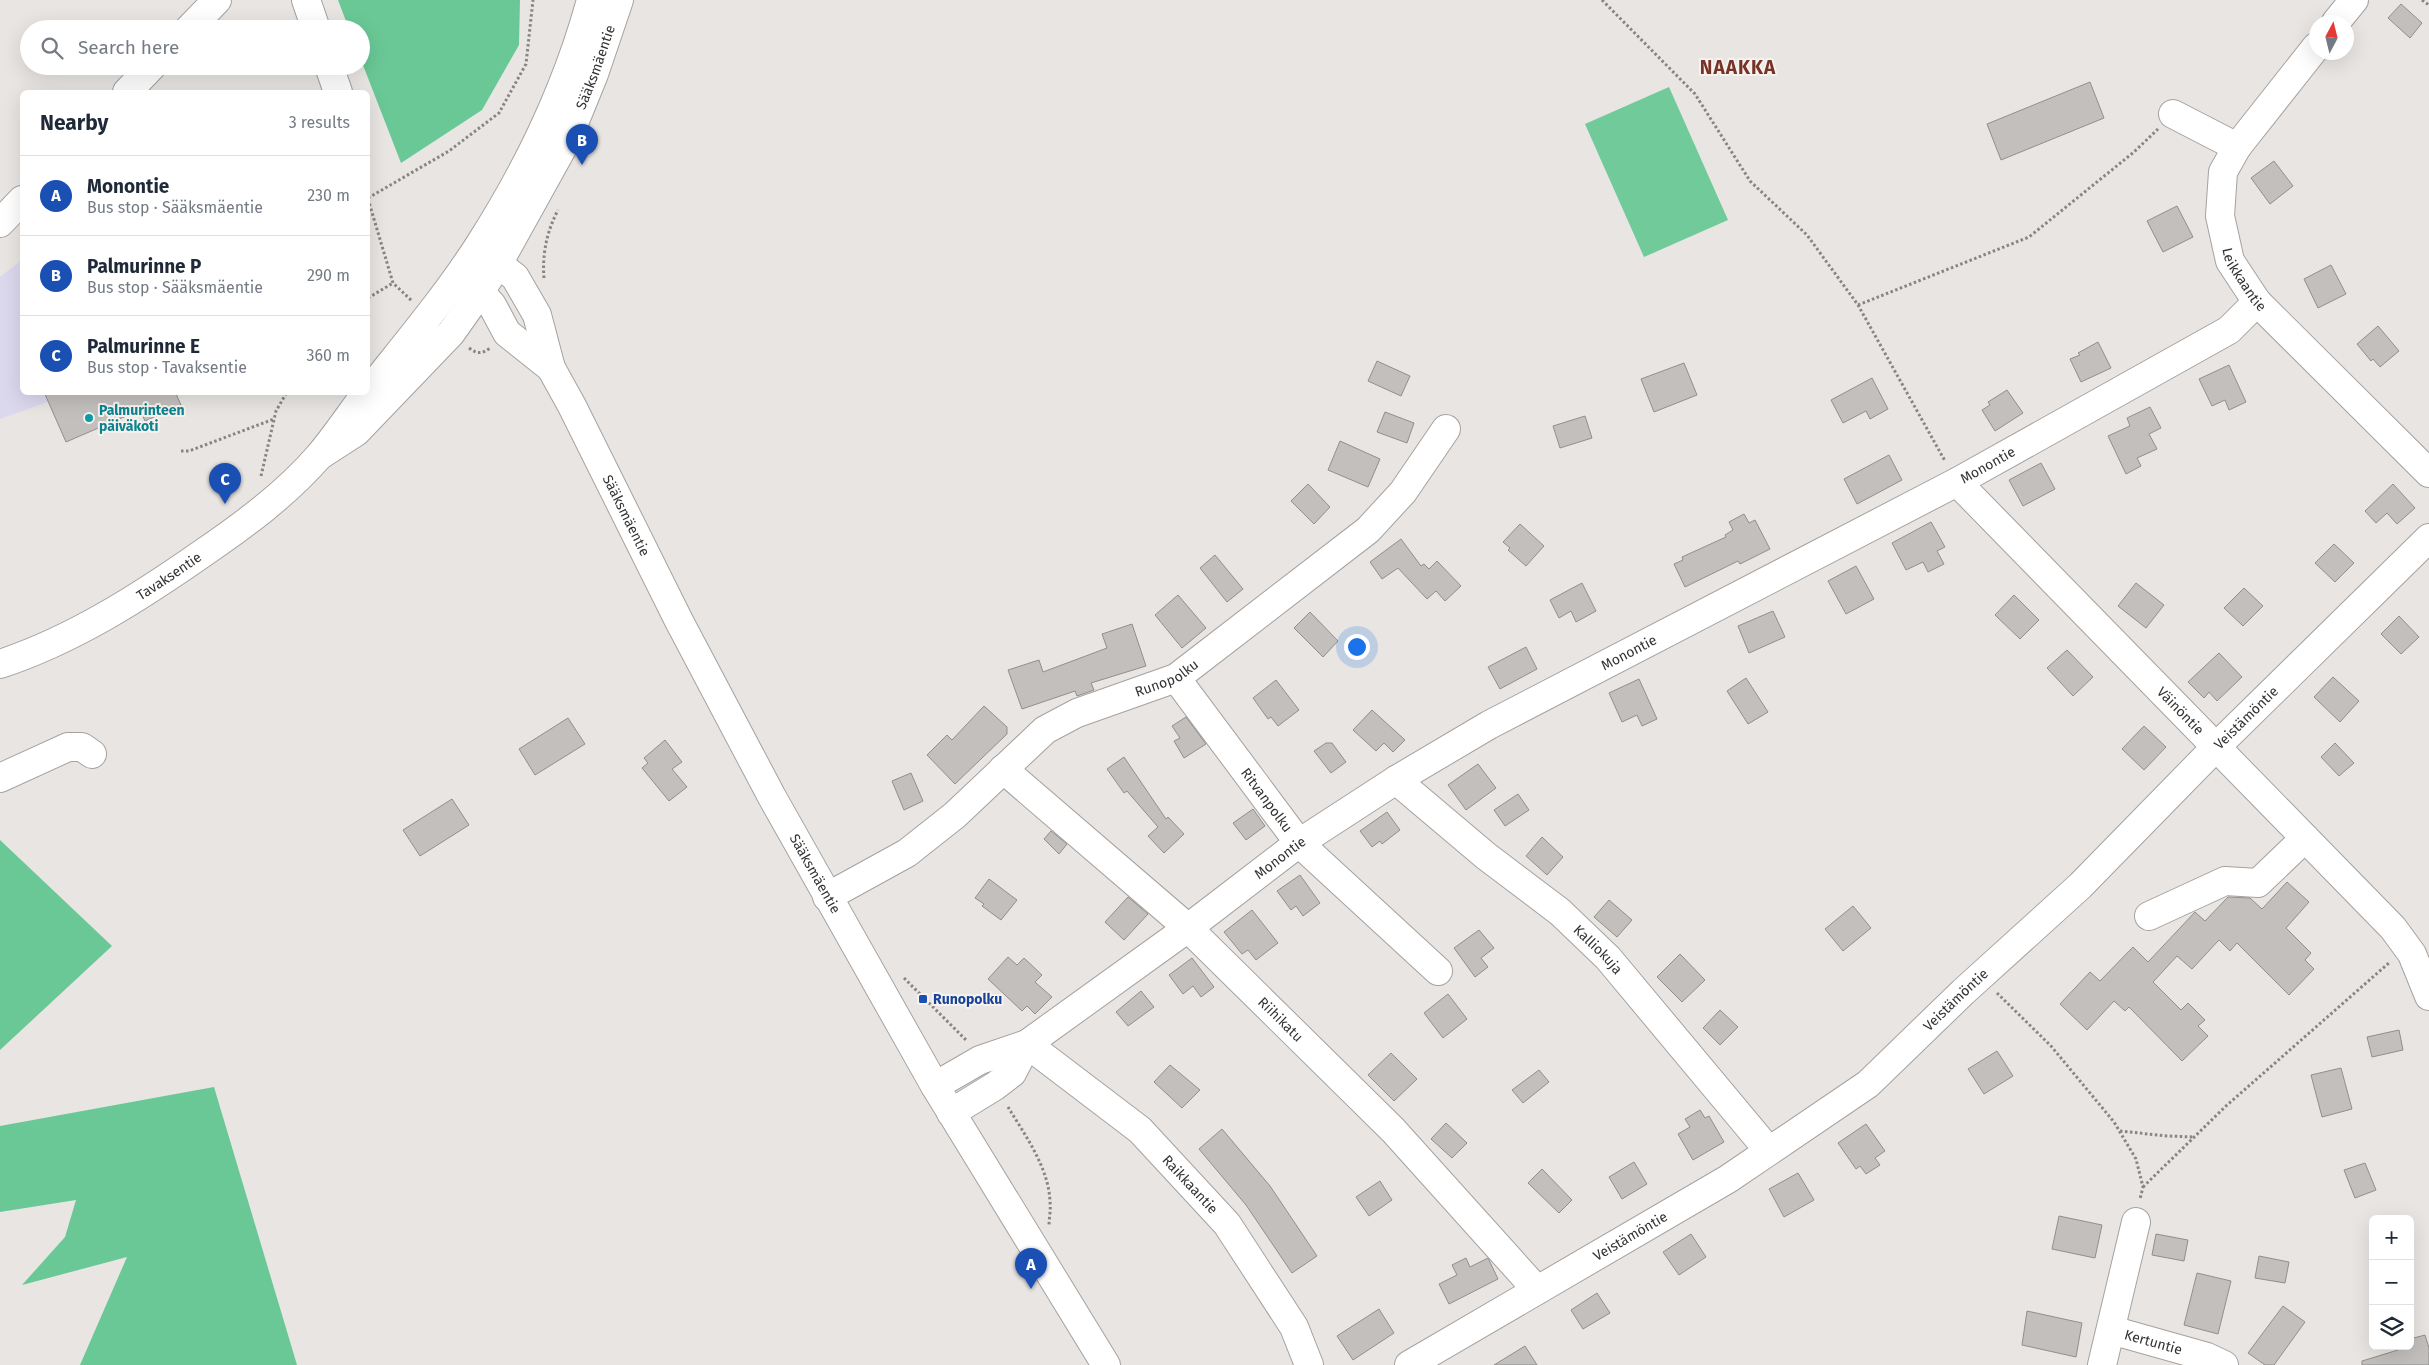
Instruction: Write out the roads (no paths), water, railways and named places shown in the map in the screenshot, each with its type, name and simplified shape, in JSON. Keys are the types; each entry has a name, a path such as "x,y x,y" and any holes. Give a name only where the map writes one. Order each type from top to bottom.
{"street":[{"path":"198,20 217,0"},
{"path":"306,0 313,20"},
{"name":"Sääksmäentie","path":"488,256 515,184 547,122 579,43 591,0"},
{"name":"Sääksmäentie","path":"551,368 507,333 492,305 480,292 458,276 488,256 568,138 594,74 619,0"},
{"path":"2342,15 2354,0"},
{"name":"Leikkaantie","path":"2309,56 2237,147 2223,172 2220,216 2230,261 2257,302 2429,473"},
{"path":"129,90 143,75"},
{"path":"332,75 337,90"},
{"path":"2173,114 2237,147"},
{"path":"0,223 20,202"},
{"name":"Sääksmäentie","path":"488,256 515,277 537,316 551,368 572,406 679,621 827,897 951,1113 1106,1365"},
{"name":"Tavaksentie","path":"319,456 356,432 450,332 480,292 488,256"},
{"name":"Tavaksentie","path":"370,388 458,276"},
{"name":"Monontie","path":"935,1086 980,1060 1027,1044 1188,928 1299,843 1396,780 1489,724 1957,482 2229,330 2257,302"},
{"name":"Tavaksentie","path":"0,664 29,654 101,618 164,580 228,536 278,496 319,456 365,395"},
{"name":"Runopolku","path":"827,897 908,853 955,815 1045,730 1076,713 1176,678 1368,530 1403,492 1446,429"},
{"name":"Väinöntie","path":"1957,482 2393,928 2407,947 2429,996"},
{"name":"Veistämöntie","path":"1409,1365 1728,1179 1868,1084 1980,976 2080,886 2216,747 2429,538"},
{"name":"Ritvanpolku","path":"1176,678 1299,843 1438,971"},
{"path":"0,778 68,747 82,747 92,754"},
{"name":"Riihikatu","path":"1003,769 1188,928 1393,1130 1538,1290"},
{"name":"Kalliokuja","path":"1396,780 1486,856 1560,912 1608,958 1769,1151"},
{"path":"2149,916 2225,881 2258,883 2305,838"},
{"name":"Monontie","path":"951,1113 996,1086 1012,1073 1027,1044"},
{"name":"Raikkaantie","path":"1027,1044 1140,1130 1227,1224 1294,1327 1309,1365"},
{"name":"Kertuntie","path":"2102,1365 2136,1222"},
{"name":"Kertuntie","path":"2110,1330 2207,1357 2224,1365"}],"place":[{"name":"Palmurinne P","path":"582,165"},
{"name":"Palmurinteen päiväkoti","path":"89,418"},
{"name":"Palmurinne E","path":"225,504"},
{"name":"Runopolku","path":"923,999"},
{"name":"Monontie","path":"1031,1289"}],"district":[{"name":"NAAKKA","path":"1738,67"}]}
